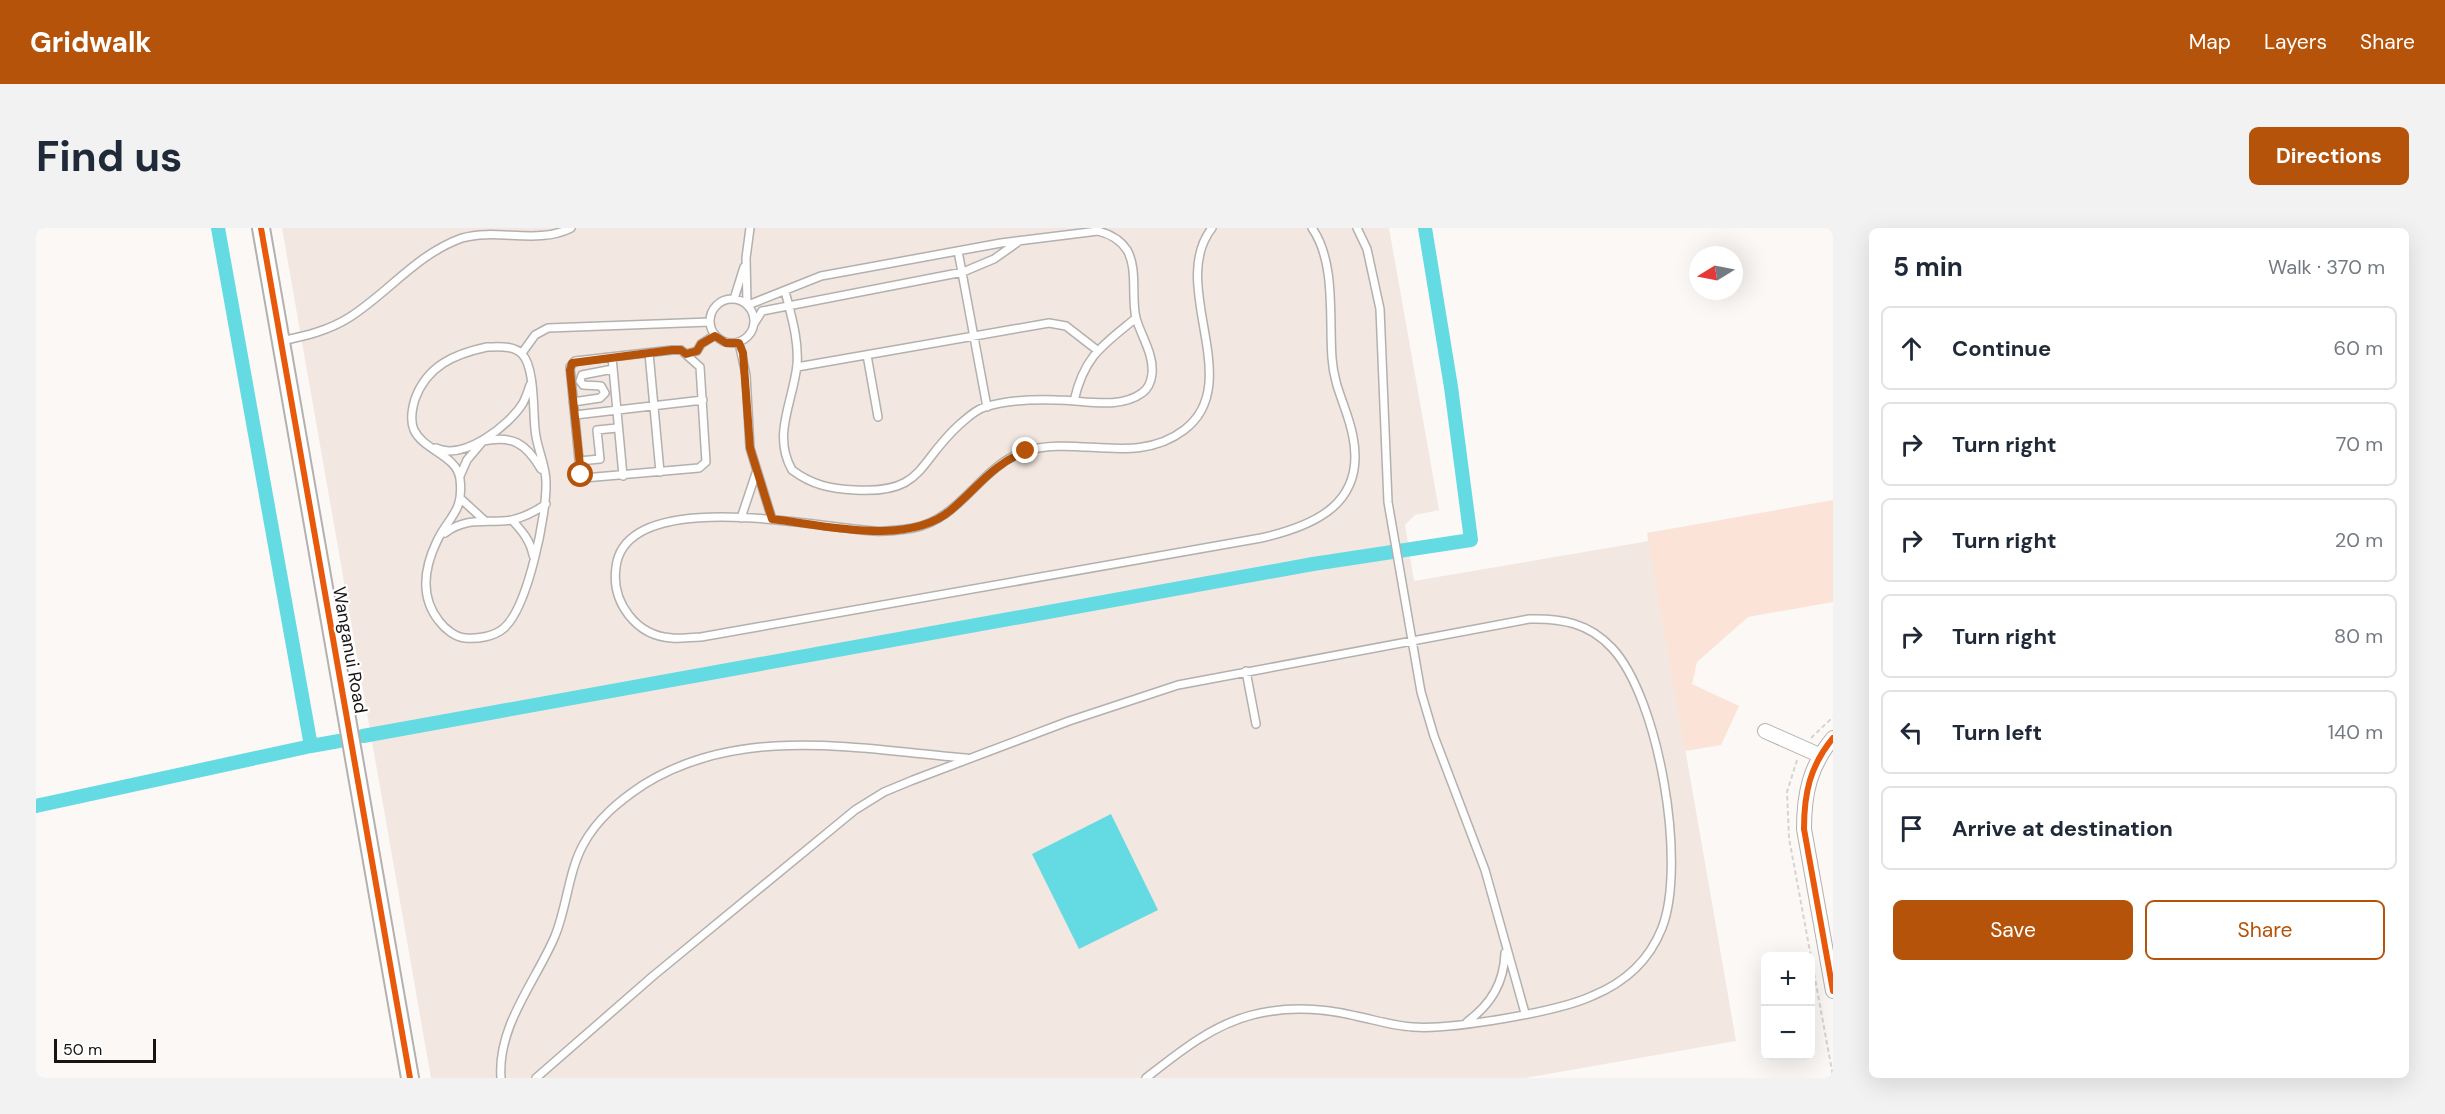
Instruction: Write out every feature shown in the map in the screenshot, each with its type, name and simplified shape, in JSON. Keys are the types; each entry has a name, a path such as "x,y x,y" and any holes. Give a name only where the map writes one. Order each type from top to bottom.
{"street":[{"name":"Wanganui Road","path":"261,228 411,1078"},
{"path":"1765,731 1819,755"},
{"path":"1833,738 1819,755 1810,776 1804,805 1804,829 1829,946 1833,991"}],"lane":[{"path":"281,341 312,335 350,317 404,272 440,248 464,238 484,234 547,236 571,228"},
{"path":"734,299 746,258 750,228"},
{"path":"1212,228 1205,237 1199,255 1196,279 1209,372 1204,400 1198,416 1185,430 1168,440 1148,446 1123,449 1042,448 1026,451 1008,458 989,471 943,516 917,527 875,531 772,519 741,519 673,520 646,528 626,544 616,563 614,581 619,601 633,621 650,633 671,638 701,637 1261,538 1292,531 1315,521 1332,510 1345,492 1353,475 1355,457 1353,436 1337,392 1332,364 1323,254 1312,228"},
{"path":"1357,228 1374,275 1380,309 1386,477 1421,692 1434,736 1485,870 1525,1013"},
{"path":"748,305 758,299 785,291 820,276 1079,231 1110,234 1127,252 1131,265 1136,318 1150,356 1152,373 1148,387 1140,394 1122,400 1102,403 1034,399 987,406 950,434 927,465 904,485 888,490 869,491 819,486 792,470 784,453 783,433 797,367 795,333 785,291"},
{"path":"748,305 734,299 717,305 710,322 715,336 726,343 739,343 751,334 762,311 963,272 994,259 1018,243"},
{"path":"958,251 987,406"},
{"path":"746,258 748,305 754,324"},
{"path":"1074,401 1079,380 1088,361 1097,350 1136,318"},
{"path":"522,353 535,335 548,328 710,322"},
{"path":"797,367 1049,322 1066,326 1097,350"},
{"path":"686,354 697,351 701,344 715,336"},
{"path":"739,343 746,375 747,418 756,472 772,519"},
{"path":"460,476 450,461 427,445 414,430 411,410 420,386 439,364 463,352 488,347 508,347 522,353 529,366 531,382 535,437 546,479 546,504 527,585 504,629 484,638 463,638 445,629 431,611 424,591 428,563 437,539 453,519 460,498 460,476 467,460 483,441 523,403 531,382"},
{"path":"678,350 700,367 706,462 699,468 585,478 581,475 579,461 570,370 572,363 649,353 678,350"},
{"path":"649,353 660,472"},
{"path":"867,355 878,417"},
{"path":"612,357 623,476"},
{"path":"573,402 600,398 604,393 601,386 583,385 580,381 582,375 613,369"},
{"path":"575,415 703,400"},
{"path":"579,461 600,459 597,430 617,428"},
{"path":"427,445 441,451 459,450 502,437 522,445 535,458 546,479"},
{"path":"741,519 756,472"},
{"path":"460,498 484,520"},
{"path":"437,539 460,524 484,520 512,520 532,514 546,504"},
{"path":"512,520 531,544 533,559"},
{"path":"536,1078 566,1050 855,810 884,792 1145,695 1246,671 1529,619 1557,618 1578,625 1613,648 1627,670 1644,711 1669,804 1671,837 1669,894 1662,927 1642,963 1624,979 1591,997 1525,1013 1465,1023 1413,1028 1327,1010 1276,1010 1250,1015 1226,1024 1196,1041 1146,1078"},
{"path":"1246,671 1256,724"},
{"path":"501,1078 506,1038 561,921 582,846 600,821 623,798 659,776 697,758 745,747 787,745 969,759"},
{"path":"1465,1023 1479,1013 1500,985 1505,945"}],"shaded area":[{"path":"282,228 1389,228 1439,510 1415,515 1405,525 1414,581 1649,541 1736,1041 1525,1078 431,1078"},
{"path":"1833,500 1833,602 1748,617 1697,662 1692,684 1739,706 1721,745 1685,751 1647,533"}],"water":[{"path":"1111,814 1158,910 1079,949 1032,854"}],"waterway":[{"path":"36,806 311,746 218,228"},
{"path":"363,736 1313,564 1471,540 1451,387 1425,228"},
{"path":"311,746 339,741"}],"cycle path":[{"path":"261,228 410,1078"},
{"path":"1833,738 1825,748 1810,780 1805,804 1804,829 1833,991"}],"route":[{"path":"581,475 570,370 572,363 672,350 681,350 686,354 697,351 701,344 715,336 726,343 739,343 743,353 750,448 772,519 875,531 917,527 936,521 950,511 989,471 1008,458 1026,451"}]}
